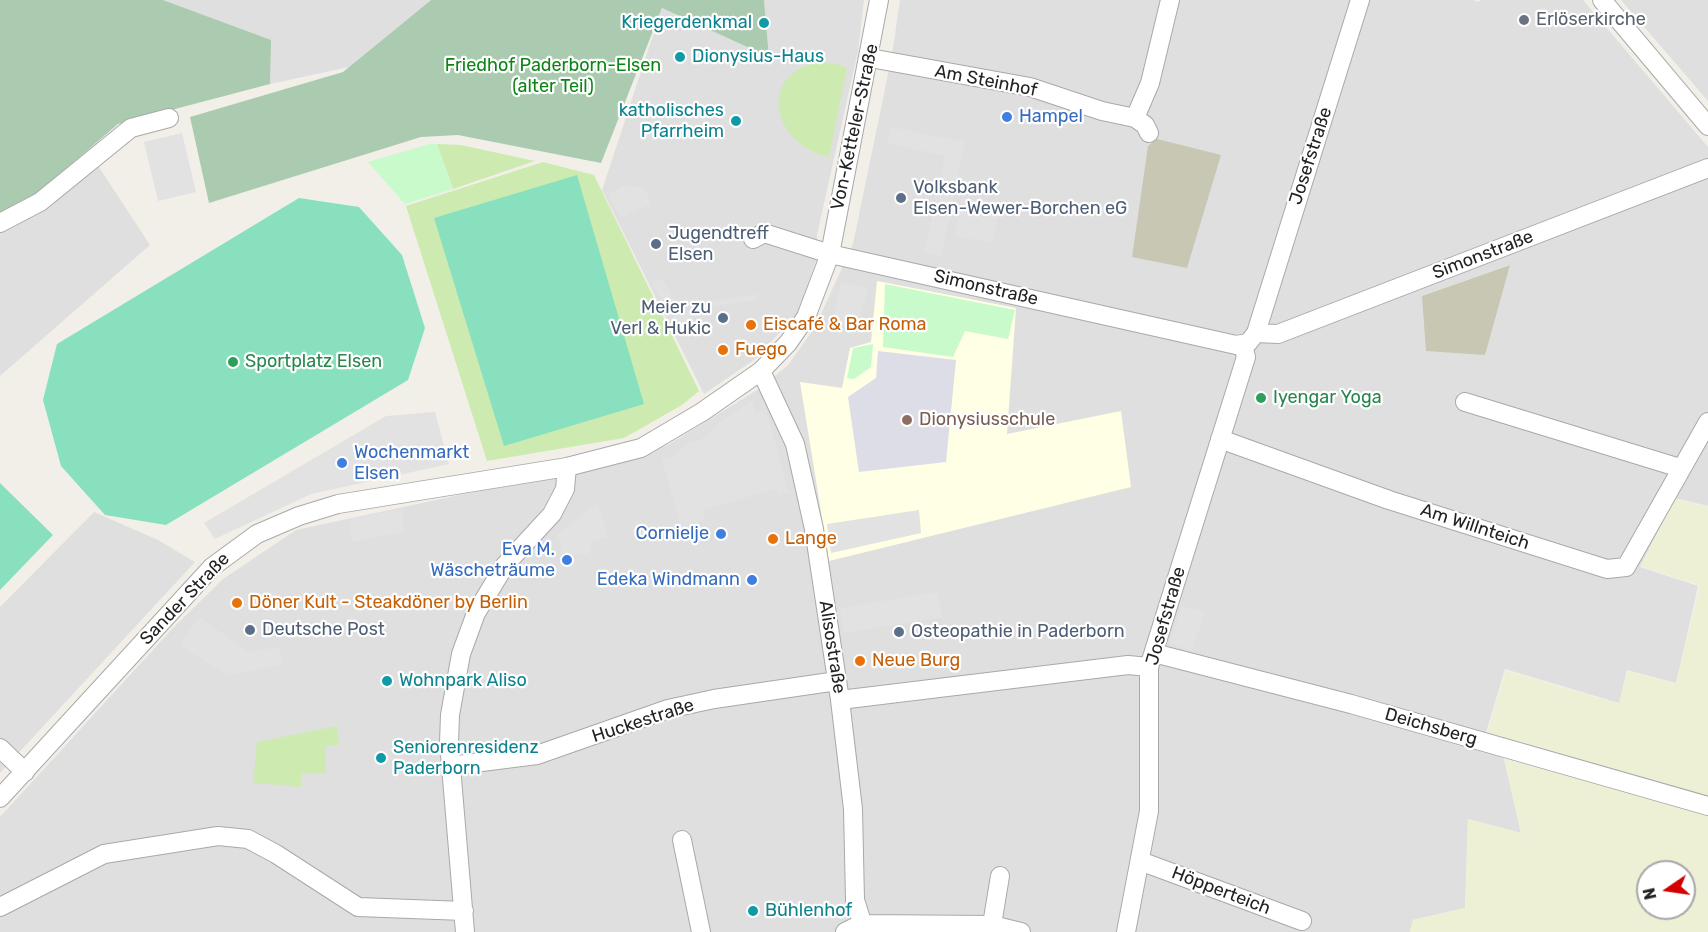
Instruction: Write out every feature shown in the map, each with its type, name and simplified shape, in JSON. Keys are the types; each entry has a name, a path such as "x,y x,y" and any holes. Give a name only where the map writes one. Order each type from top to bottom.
{"street":[{"name":"Von-Ketteler-Straße","path":"567,467 641,448 702,412 761,371 788,343 806,317 830,254 870,58 879,0"},
{"path":"1149,133 1145,125 1135,118 1150,83 1170,0"},
{"name":"Josefstraße","path":"1126,932 1149,811 1152,660 1246,357 1249,340 1360,0"},
{"path":"1602,0 1708,126"},
{"name":"Am Steinhof","path":"870,58 1030,87 1102,111 1135,118"},
{"path":"0,223 40,202 131,128 169,118"},
{"name":"Simonstraße","path":"830,254 1236,345 1278,334 1708,168"},
{"path":"753,239 764,233 830,254"},
{"name":"Alisostraße","path":"761,371 795,444 807,496 840,700 853,809 857,929"},
{"path":"1465,402 1680,468"},
{"name":"Am Willnteich","path":"1220,439 1389,500 1607,569 1626,567 1708,422"},
{"path":"465,932 450,766 450,715 461,654 476,613 505,565 552,514 566,489 567,467"},
{"name":"Sander Straße","path":"0,798 212,567 256,534 289,520 338,504 567,467"},
{"path":"840,700 1128,665 1152,660"},
{"name":"Deichsberg","path":"1152,660 1352,704 1708,806"},
{"name":"Huckestraße","path":"450,766 537,755 668,709 714,699 837,681"},
{"path":"0,748 25,772"},
{"path":"0,907 104,854 218,836 248,839 276,854 358,907 464,911"},
{"path":"682,840 701,932"},
{"name":"Höpperteich","path":"1140,861 1302,921"},
{"path":"992,925 1000,876"},
{"path":"857,929 992,925 1021,932"}],"shaded area":[{"path":"163,0 431,0 349,67 270,84 270,40"},
{"path":"764,0 864,0 858,51 817,235 818,255 797,314 754,360 704,394 602,190 662,8 769,57"},
{"path":"900,0 1473,0 1479,2 1480,0 1583,0 1708,147 1708,506 1675,498 1640,567 1698,586 1676,683 1627,670 1619,703 1505,669 1484,739 1504,759 1521,833 1468,819 1465,908 1413,920 1410,932 0,932 0,817 174,627 223,579 296,530 618,461 668,445 762,387 788,365 815,327 853,244 892,55","holes":["1509,265 1485,355 1422,296"]},
{"path":"1621,0 1708,0 1708,101"},
{"path":"891,127 965,142 941,256 924,253 945,156 887,143"},
{"path":"182,133 196,192 158,201 144,142"},
{"path":"1157,139 1221,155 1187,268 1132,257 1148,146"},
{"path":"97,164 150,245 0,376 0,230 46,209"},
{"path":"625,185 645,188 651,204 621,218 609,194"},
{"path":"962,198 1000,205 993,243 955,236"},
{"path":"1510,265 1485,355 1426,351 1422,296"},
{"path":"662,278 680,311 670,317 652,283"},
{"name":"Dionysiusschule","path":"877,281 1016,308 1007,434 1121,411 1131,487 829,561 800,382 842,388 850,348 871,342"},
{"path":"841,282 868,288 858,325 833,320"},
{"path":"756,294 757,300 709,307 708,302"},
{"path":"691,310 694,322 677,329 671,318"},
{"path":"878,351 956,360 946,462 859,472 848,397 876,378"},
{"name":"Edeka Windmann","path":"752,401 755,412 766,409 789,493 778,496 775,489 703,510 705,520 681,527 662,459 673,456 690,442 700,440 717,424"},
{"path":"435,412 449,464 311,494 215,539 204,523 386,416"},
{"path":"1675,499 1708,507 1708,798 1486,737 1506,671 1619,704 1628,671 1676,684 1700,585 1641,566"},
{"path":"598,503 608,537 593,542 589,555 559,553 562,544 556,535"},
{"path":"402,509 404,532 352,542 349,520"},
{"path":"919,510 921,533 831,553 827,524"},
{"path":"94,512 158,540 195,562 0,773 0,607"},
{"path":"938,592 942,617 844,633 840,608"},
{"path":"1181,606 1205,611 1192,651 1170,644"},
{"path":"199,617 249,652 279,647 283,664 229,676 179,645"},
{"path":"1504,759 1708,815 1708,932 1410,932 1413,920 1465,908 1468,819 1521,833"}],"green space":[{"path":"0,0 163,0 271,40 270,84 118,124 33,197 0,213"},
{"name":"Friedhof Paderborn-Elsen (alter Teil)","path":"431,0 764,0 769,57 662,8 601,163 458,135 421,137 209,203 190,117 343,72"},
{"path":"818,62 835,63 847,68 829,157 810,150 795,139 785,125 779,110 779,95 785,81 798,70"},
{"path":"429,144 437,144 453,189 405,204 368,162"},
{"path":"437,144 461,145 535,161 453,189"},
{"path":"543,162 594,175 699,391 682,405 624,438 487,461 406,206"},
{"path":"577,175 644,404 504,446 434,218"},
{"name":"Sportplatz Elsen","path":"299,198 359,207 402,255 425,328 408,380 166,525 105,515 61,466 43,400 57,344"},
{"path":"885,284 1015,310 1008,339 965,331 953,357 883,347"},
{"path":"873,344 871,367 854,379 847,378 853,348"},
{"path":"0,483 53,535 0,590"},
{"path":"337,726 339,745 326,746 326,773 301,774 301,787 253,783 257,742"}],"place":[{"name":"Erlöserkirche","path":"1524,20"},
{"name":"Kriegerdenkmal","path":"764,23"},
{"name":"Dionysius-Haus","path":"680,57"},
{"name":"Hampel","path":"1007,117"},
{"name":"katholisches Pfarrheim","path":"736,121"},
{"name":"Volksbank Elsen-Wewer-Borchen eG","path":"901,198"},
{"name":"Jugendtreff Elsen","path":"656,244"},
{"name":"Meier zu Verl & Hukic","path":"723,318"},
{"name":"Eiscafé & Bar Roma","path":"751,325"},
{"name":"Fuego","path":"723,350"},
{"name":"Sportplatz Elsen","path":"233,362"},
{"name":"Iyengar Yoga","path":"1261,398"},
{"name":"Dionysiusschule","path":"907,420"},
{"name":"Wochenmarkt Elsen","path":"342,463"},
{"name":"Cornielje","path":"721,534"},
{"name":"Lange","path":"773,539"},
{"name":"Eva M. Wäscheträume","path":"567,560"},
{"name":"Edeka Windmann","path":"752,580"},
{"name":"Döner Kult - Steakdöner by Berlin","path":"237,603"},
{"name":"Deutsche Post","path":"250,630"},
{"name":"Osteopathie in Paderborn","path":"899,632"},
{"name":"Neue Burg","path":"860,661"},
{"name":"Wohnpark Aliso","path":"387,681"},
{"name":"Seniorenresidenz Paderborn","path":"381,758"},
{"name":"Bühlenhof","path":"753,911"}]}
